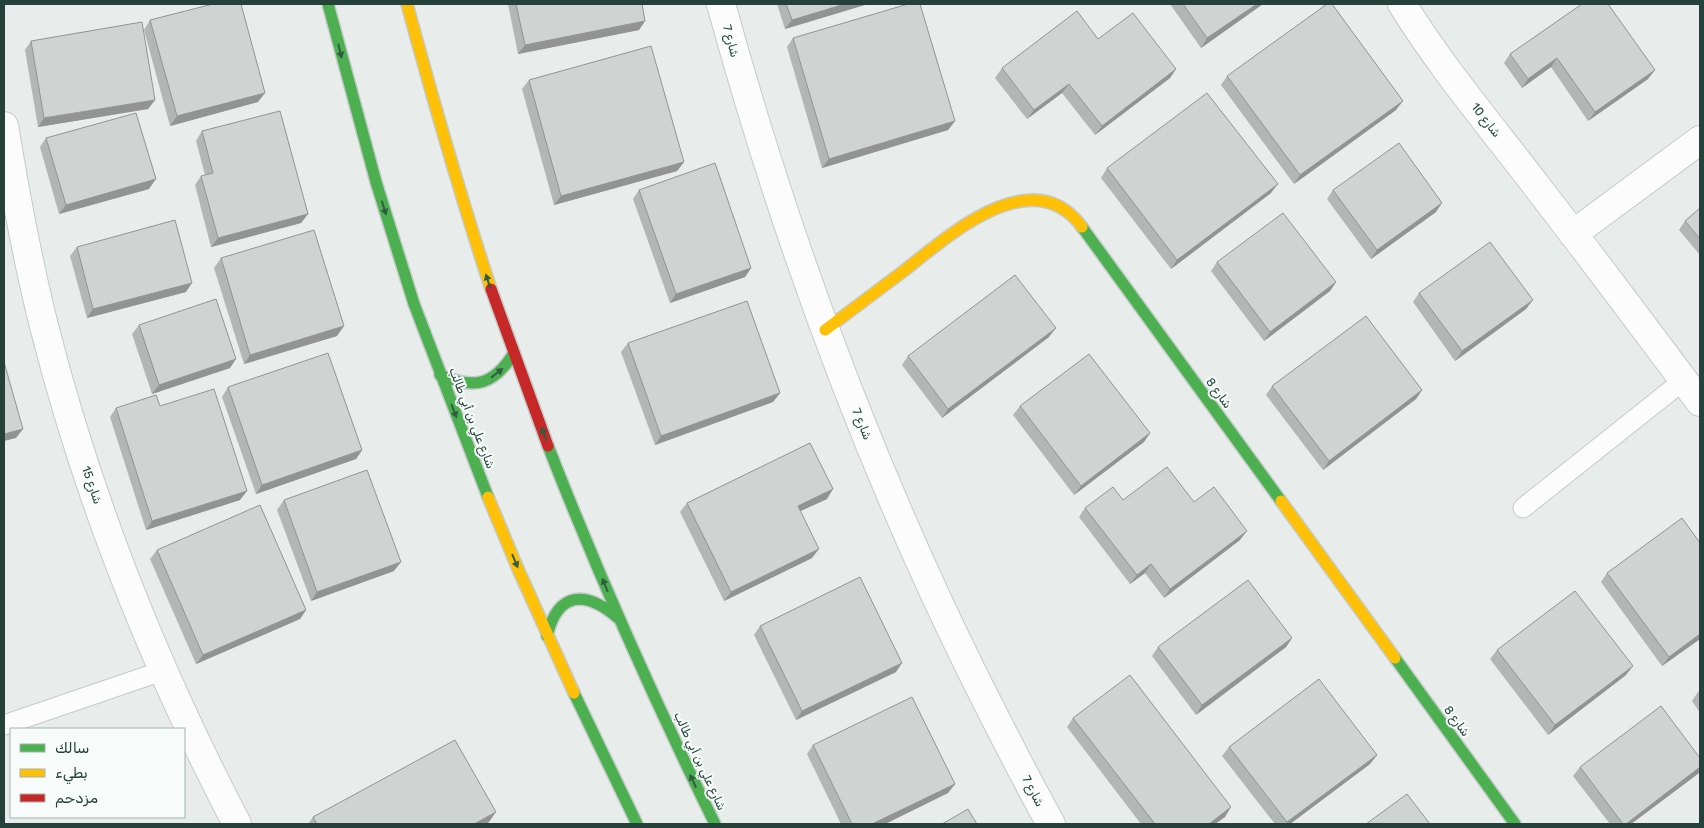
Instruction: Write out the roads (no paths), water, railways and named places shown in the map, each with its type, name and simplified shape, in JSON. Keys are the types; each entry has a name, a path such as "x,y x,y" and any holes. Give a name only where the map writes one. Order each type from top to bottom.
{"street":[{"name":"شارع علي بن أبي طالب","path":"328,4 348,84 380,197 409,290 440,375 478,473 547,636 637,824"},
{"name":"شارع علي بن أبي طالب","path":"407,4 455,178 493,297 514,353 574,512 618,618 694,783 715,824"},
{"name":"شارع 7","path":"721,4 778,196 825,330 871,448 950,626 997,722 1051,824"},
{"name":"شارع 10","path":"1402,4 1420,33 1700,402"},
{"name":"شارع 15","path":"4,126 16,202 43,322 74,432 116,557 162,672 208,769 237,824"},
{"path":"1574,234 1700,140"},
{"name":"شارع 8","path":"825,330 960,228 986,213 1008,203 1028,200 1044,200 1062,206 1076,219 1515,824"},
{"path":"440,375 455,382 471,385 487,381 508,365 514,353"},
{"path":"547,636 554,614 563,605 574,600 586,599 598,602 609,608 618,618"}],"lane":[{"path":"1522,508 1684,380"},
{"path":"4,725 162,672"}]}
